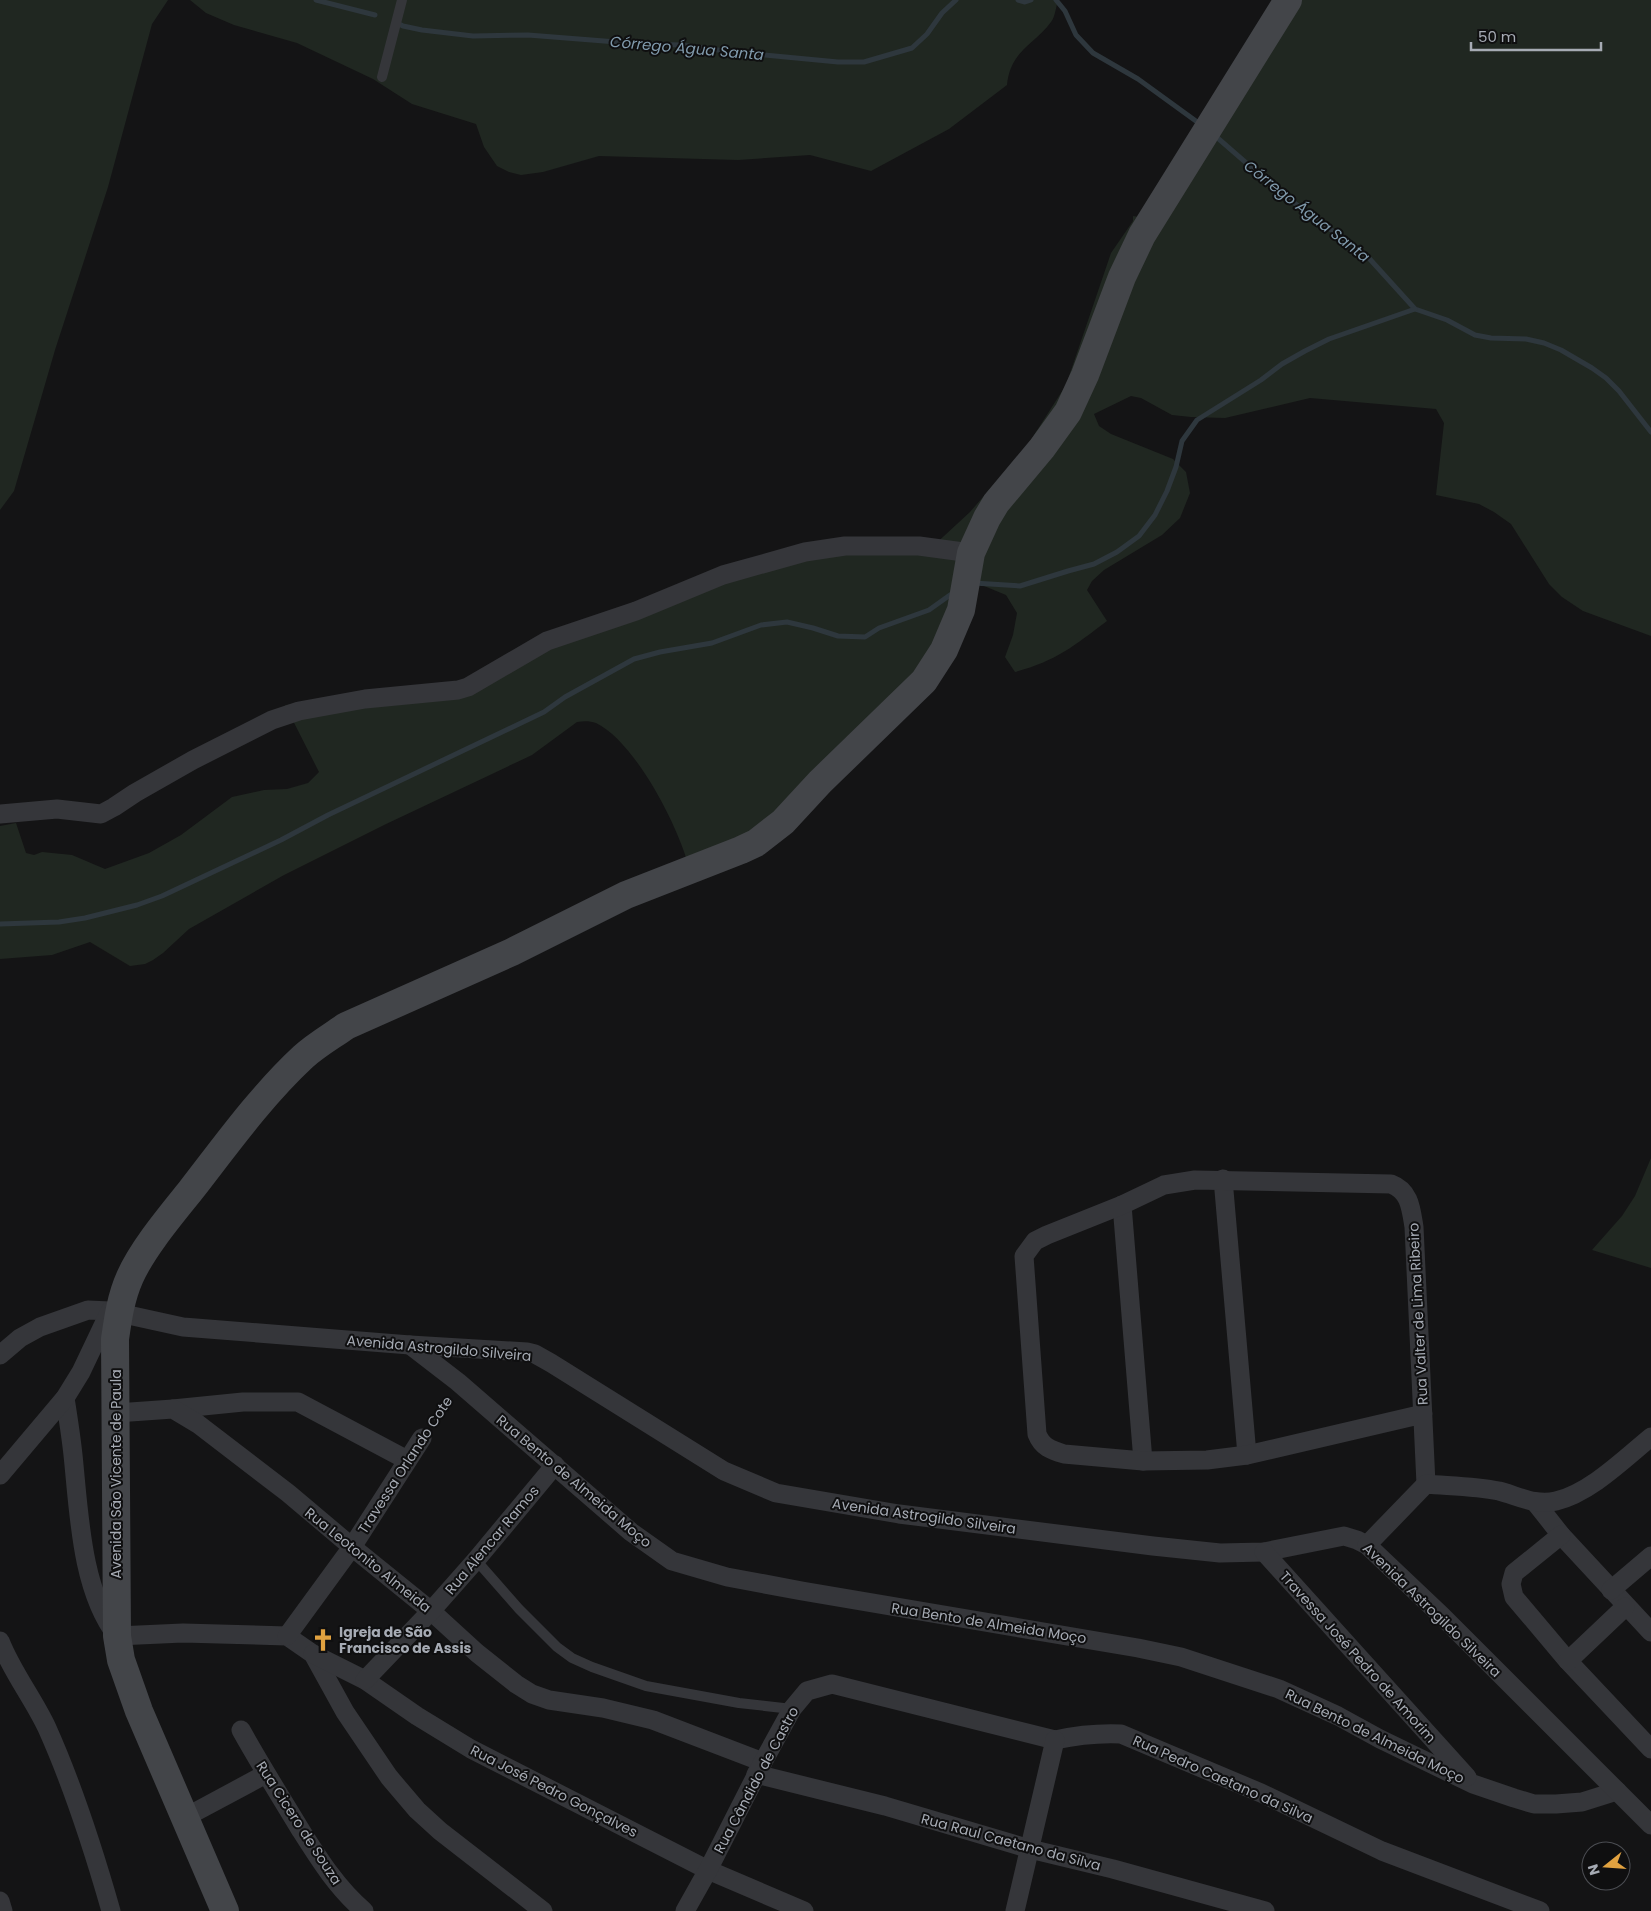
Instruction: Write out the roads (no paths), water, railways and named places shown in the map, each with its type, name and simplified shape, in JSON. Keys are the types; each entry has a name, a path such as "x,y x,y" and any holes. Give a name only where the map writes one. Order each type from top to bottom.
{"street":[{"name":"Avenida São Vicente de Paula","path":"225,1911 132,1693 121,1660 117,1636 115,1312 137,1263 177,1208 269,1093 304,1056 346,1026 512,952 626,895 756,843 783,822 826,776 924,681 944,650 961,610 971,553 987,518 996,503 1068,412 1085,376 1132,255 1285,3"},
{"path":"0,814 57,809 101,814 192,760 272,720 299,711 365,699 458,690 468,687 547,641 636,611 723,575 759,564 805,552 846,546 919,546 971,553"},
{"name":"Rua Valter de Lima Ribeiro","path":"1195,1180 1223,1180 1391,1184 1400,1187 1406,1193 1414,1228 1423,1414 1247,1456 1207,1460 1143,1461 1064,1454 1046,1447 1040,1442 1037,1434 1024,1256 1035,1241 1122,1205 1164,1185 1195,1180"},
{"path":"1223,1180 1247,1456"},
{"path":"1122,1205 1143,1461"},
{"name":"Avenida Astrogildo Silveira","path":"0,1355 20,1338 54,1321 88,1310 115,1312 184,1327 410,1345 514,1351 535,1354 724,1471 776,1492 899,1514 1134,1544 1220,1552 1264,1552 1344,1536 1367,1545 1443,1617 1651,1825"},
{"path":"0,1475 65,1398 115,1312"},
{"name":"Rua Bento de Almeida Moço","path":"410,1345 458,1382 631,1532 672,1561 728,1577 784,1588 1181,1657 1262,1683 1308,1702 1473,1784 1534,1804 1582,1802 1616,1791"},
{"name":"Avenida São Vicente de Paula","path":"65,1398 76,1496 89,1569 101,1610 117,1636"},
{"path":"116,1413 243,1402 298,1402 407,1460"},
{"name":"Rua Leotonito Almeida","path":"173,1409 198,1424 231,1448 288,1493 431,1611 477,1653 516,1684 532,1694 549,1700 618,1711 653,1720 760,1768"},
{"path":"1367,1545 1426,1484 1423,1414"},
{"path":"1426,1484 1500,1492 1535,1502 1554,1502 1584,1489 1651,1437"},
{"name":"Travessa Orlando Cote","path":"286,1636 352,1547 422,1438"},
{"name":"Rua Alencar Ramos","path":"365,1680 431,1611 555,1466"},
{"path":"1535,1502 1561,1535 1625,1607 1651,1632"},
{"path":"1561,1535 1514,1573 1511,1584 1514,1597 1568,1662 1651,1749"},
{"name":"Travessa José Pedro de Amorim","path":"1264,1552 1473,1784"},
{"path":"1611,1590 1651,1556"},
{"path":"1568,1662 1625,1607"},
{"path":"117,1636 183,1632 286,1636"},
{"name":"Rua José Pedro Gonçalves","path":"286,1636 313,1654 365,1680 417,1716 472,1749 708,1870 804,1911"},
{"path":"0,1641 46,1726 73,1790 111,1911"},
{"path":"313,1654 345,1712 389,1778 417,1810 440,1831 543,1911"},
{"name":"Rua Pedro Caetano da Silva","path":"807,1691 832,1684 1055,1740 1079,1734 1121,1734 1261,1793 1382,1851 1540,1911"},
{"name":"Rua Cândido de Castro","path":"685,1911 792,1710 807,1691"},
{"name":"Rua Cicero de Souza","path":"241,1730 324,1867 355,1907"},
{"path":"1015,1911 1055,1740"},
{"name":"Rua Raul Caetano da Silva","path":"760,1768 1030,1849 1113,1869 1265,1911"},
{"path":"184,1818 266,1774"},
{"path":"0,1901 3,1911"}],"lane":[{"path":"382,77 402,0"},
{"path":"476,1560 519,1609 557,1647 572,1658 646,1686 739,1704 792,1710"}],"waterway":[{"name":"Córrego Água Santa","path":"316,0 375,15"},
{"name":"Córrego Água Santa","path":"397,23 422,30 473,36 528,35 642,44 681,45 838,62 864,62 912,48 927,34 942,13 956,0"},
{"name":"Córrego Água Santa","path":"1018,0 1025,2 1031,0"},
{"name":"Córrego Água Santa","path":"1056,0 1065,11 1076,35 1093,53 1138,79 1200,124"},
{"name":"Córrego Água Santa","path":"1213,134 1282,194 1367,256 1415,309 1447,320 1475,335 1491,338 1526,339 1544,343 1561,350 1606,378 1619,391 1651,432"},
{"path":"974,583 1020,586 1094,564 1117,552 1139,536 1155,515 1176,467 1182,441 1197,420 1305,351 1329,339 1415,309"},
{"path":"0,924 59,922 85,918 137,905 162,896 544,712 565,697 634,659 660,652 712,643 761,625 787,622 838,636 865,637 879,628 929,610 950,595"}],"place":[{"name":"Igreja de São Francisco de Assis","path":"323,1640"}]}
